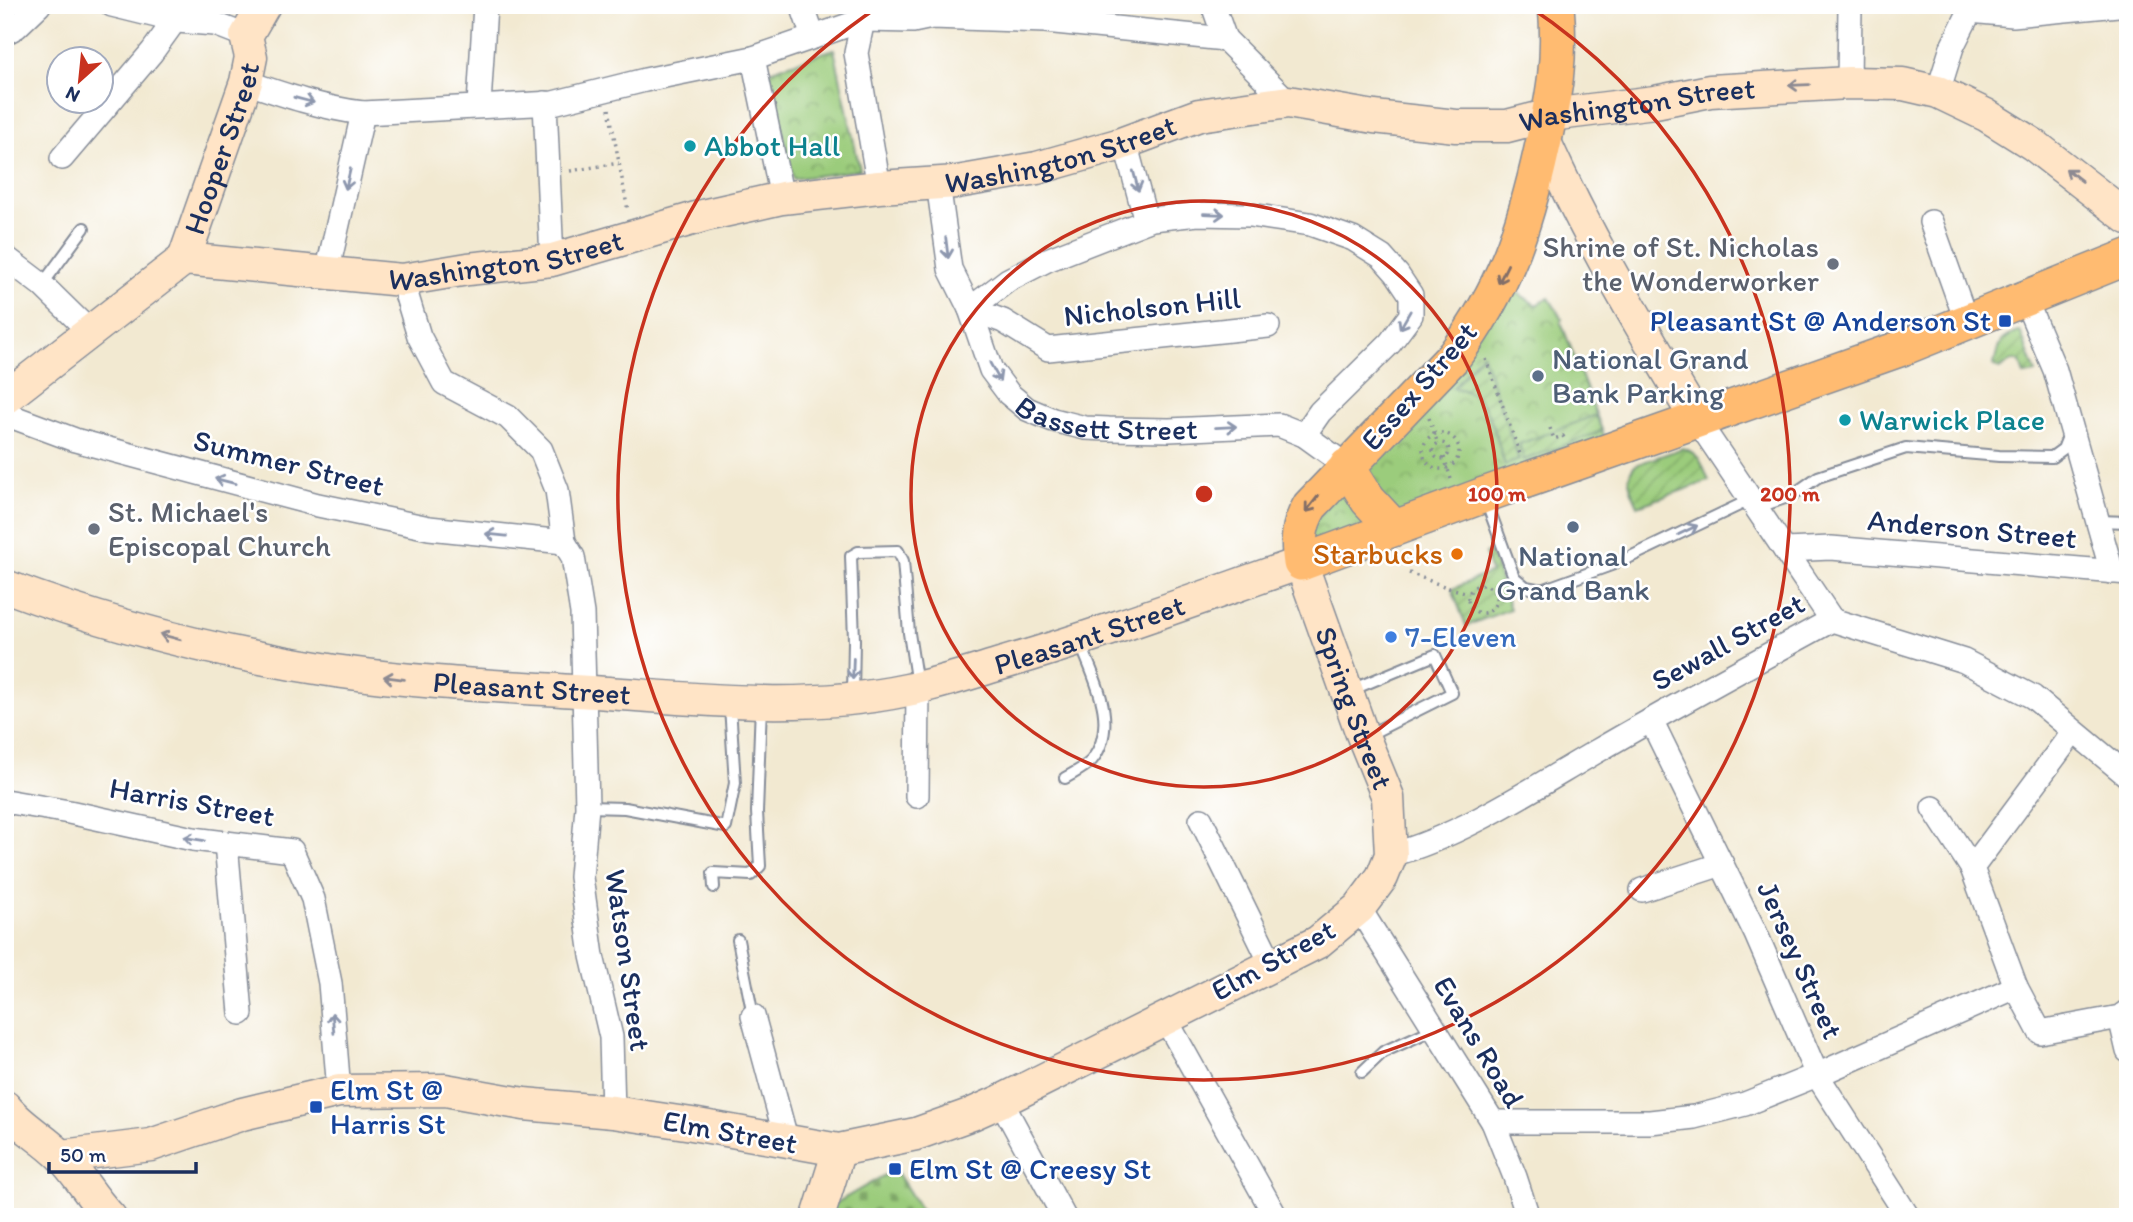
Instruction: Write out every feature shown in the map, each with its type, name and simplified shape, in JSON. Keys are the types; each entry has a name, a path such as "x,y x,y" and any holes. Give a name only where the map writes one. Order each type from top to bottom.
{"main road":[{"path":"246,36 264,5"},
{"name":"Essex Street","path":"1301,563 1298,542 1301,520 1310,506 1464,342 1503,274 1525,221 1557,81 1556,5"},
{"name":"Hooper Street","path":"184,259 246,82 251,57 246,36"},
{"name":"Washington Street","path":"184,259 402,280 552,260 706,215 782,198 879,187 957,182 1037,168 1125,142 1199,115 1288,102 1374,117 1456,125 1547,127 1710,91 1849,83 1903,84 1938,92 1986,115 2034,145 2128,218"},
{"path":"1547,127 1571,199 1626,300 1697,420"},
{"path":"1525,221 1571,199"},
{"name":"Pleasant Street","path":"5,586 74,612 209,647 334,671 434,682 761,702 817,702 918,688 1080,641 1301,563 1484,495 1902,348 2128,257"},
{"path":"5,398 184,259"},
{"name":"Bassett Street","path":"1347,466 1368,500 1394,528"},
{"name":"Spring Street","path":"1301,563 1363,737 1388,797 1391,855"},
{"name":"Elm Street","path":"62,1157 151,1145 242,1114 339,1091 445,1090 524,1104 613,1112 692,1124 839,1150 916,1134 1001,1101 1318,942 1359,908 1381,877 1391,855"},
{"path":"8,1115 62,1157 110,1217"},
{"path":"818,1217 839,1150"}],"street":[{"path":"5,33 16,27 39,5"},
{"path":"112,5 182,13 246,36"},
{"path":"479,105 485,5"},
{"path":"802,5 813,37"},
{"path":"246,82 304,101 363,113 545,103 753,58 863,20 889,5"},
{"path":"1213,5 1225,40 1288,102"},
{"path":"1849,83 1850,5"},
{"path":"1938,92 1952,47 1972,8 2013,15 2118,5"},
{"path":"62,158 182,13"},
{"path":"863,20 913,21 932,18 1045,21 1225,40"},
{"path":"863,20 856,53 879,187"},
{"path":"753,58 782,198"},
{"path":"545,103 552,260"},
{"path":"327,273 363,113"},
{"path":"1125,142 1146,221"},
{"name":"Bassett Street","path":"938,183 950,270 970,309 991,370 1009,394 1027,409 1053,420 1085,428 1135,430 1279,425 1304,435 1347,466"},
{"path":"970,309 1008,280 1047,260 1146,221 1198,214 1250,215 1310,224 1353,239 1382,257 1397,274 1412,295 1411,315 1390,343 1320,412 1304,435"},
{"path":"1931,222 1966,323"},
{"path":"5,257 43,285 89,331"},
{"name":"Watson Street","path":"402,280 419,336 444,383 508,417 541,450 557,490 564,542 573,557 582,613 587,807 581,877 592,956 611,1037 613,1112"},
{"name":"Anderson Street","path":"1785,550 1831,548 2120,573 2098,521 2055,370 2025,299"},
{"name":"Nicholson Hill","path":"970,309 1003,321 1048,349 1268,326"},
{"name":"Summer Street","path":"5,414 75,440 318,505 429,528 564,542"},
{"path":"1697,420 1832,621"},
{"name":"Sewall Street","path":"1391,855 1421,847 1507,803 1832,621 1964,661 2034,697 2073,733 2128,776"},
{"path":"917,796 918,688"},
{"name":"Jersey Street","path":"1651,720 1756,934 1817,1075 1908,1217"},
{"path":"1972,868 2073,733"},
{"name":"Harris Street","path":"5,802 69,812 193,839 292,851 313,899 330,983 339,1091"},
{"path":"1933,808 1972,868 2016,987 2040,1031 2124,1014 2128,1051"},
{"path":"1201,820 1272,965"},
{"path":"226,843 241,1013"},
{"path":"1642,890 1722,864"},
{"name":"Evans Road","path":"1359,908 1493,1122 1528,1217"},
{"path":"1493,1122 1650,1122 1694,1117 1745,1104 2016,987"},
{"path":"752,1016 787,1142"},
{"path":"1165,1018 1276,1217"},
{"path":"1001,1101 1064,1217"}],"lane":[{"path":"43,285 84,228"},
{"path":"1626,559 1753,504 1791,496 1818,477 1906,448 2052,457 2063,450 2072,428"},
{"path":"1484,495 1514,576 1526,587 1542,590 1614,564"},
{"path":"2098,521 2128,522"},
{"path":"852,698 854,640 851,556 859,552 898,551 903,561 909,633 918,688"},
{"path":"1065,778 1091,761 1106,730 1099,692 1080,641"},
{"path":"1347,691 1435,655 1452,693 1363,737"},
{"path":"587,807 625,808 726,827 735,783 729,701"},
{"path":"714,887 713,873 751,875 760,866 757,812 761,702"},
{"path":"738,940 752,1016"},
{"path":"1362,1072 1383,1052 1434,1029"}],"path":[{"path":"605,90 633,237"},
{"path":"548,173 619,163"},
{"path":"1486,359 1523,462"},
{"path":"1550,428 1555,439 1563,436 1567,446"},
{"path":"1440,433 1451,436 1459,450 1456,461 1441,469 1429,465 1425,460 1423,447 1429,437 1440,433"},
{"path":"1438,443 1446,445 1448,449 1446,456 1442,458 1434,454 1434,446 1438,443"},
{"path":"1409,573 1469,593"},
{"path":"1476,586 1489,587 1496,598 1493,607 1486,612 1476,612 1470,605 1469,593 1476,586"}],"green space":[{"path":"834,49 860,170 793,179 769,71"},
{"path":"1500,281 1536,305 1549,298 1562,319 1610,451 1394,528 1298,543"},
{"path":"2020,331 2036,373 2024,375 2020,362 2016,360 2000,369 1994,365 2000,342"},
{"path":"1482,353 1519,460 1505,465 1484,406 1466,391 1453,388"},
{"path":"1596,415 1602,431 1524,460 1519,444"},
{"path":"1683,448 1697,457 1709,481 1638,506 1629,480 1631,470 1635,465"},
{"path":"1491,552 1510,609 1466,626 1452,589 1491,572 1485,554"},
{"path":"895,1169 925,1217 818,1217 819,1213"}],"place":[{"name":"Abbot Hall","path":"690,146"},
{"name":"Shrine of St. Nicholas the Wonderworker","path":"1833,264"},
{"name":"Pleasant St @ Anderson St","path":"2005,321"},
{"name":"National Grand Bank Parking","path":"1538,376"},
{"name":"Warwick Place","path":"1845,420"},
{"name":"National Grand Bank","path":"1573,527"},
{"name":"St. Michael's Episcopal Church","path":"94,529"},
{"name":"Starbucks","path":"1457,554"},
{"name":"7-Eleven","path":"1391,637"},
{"name":"Elm St @ Harris St","path":"316,1107"},
{"name":"Elm St @ Creesy St","path":"895,1169"}]}
